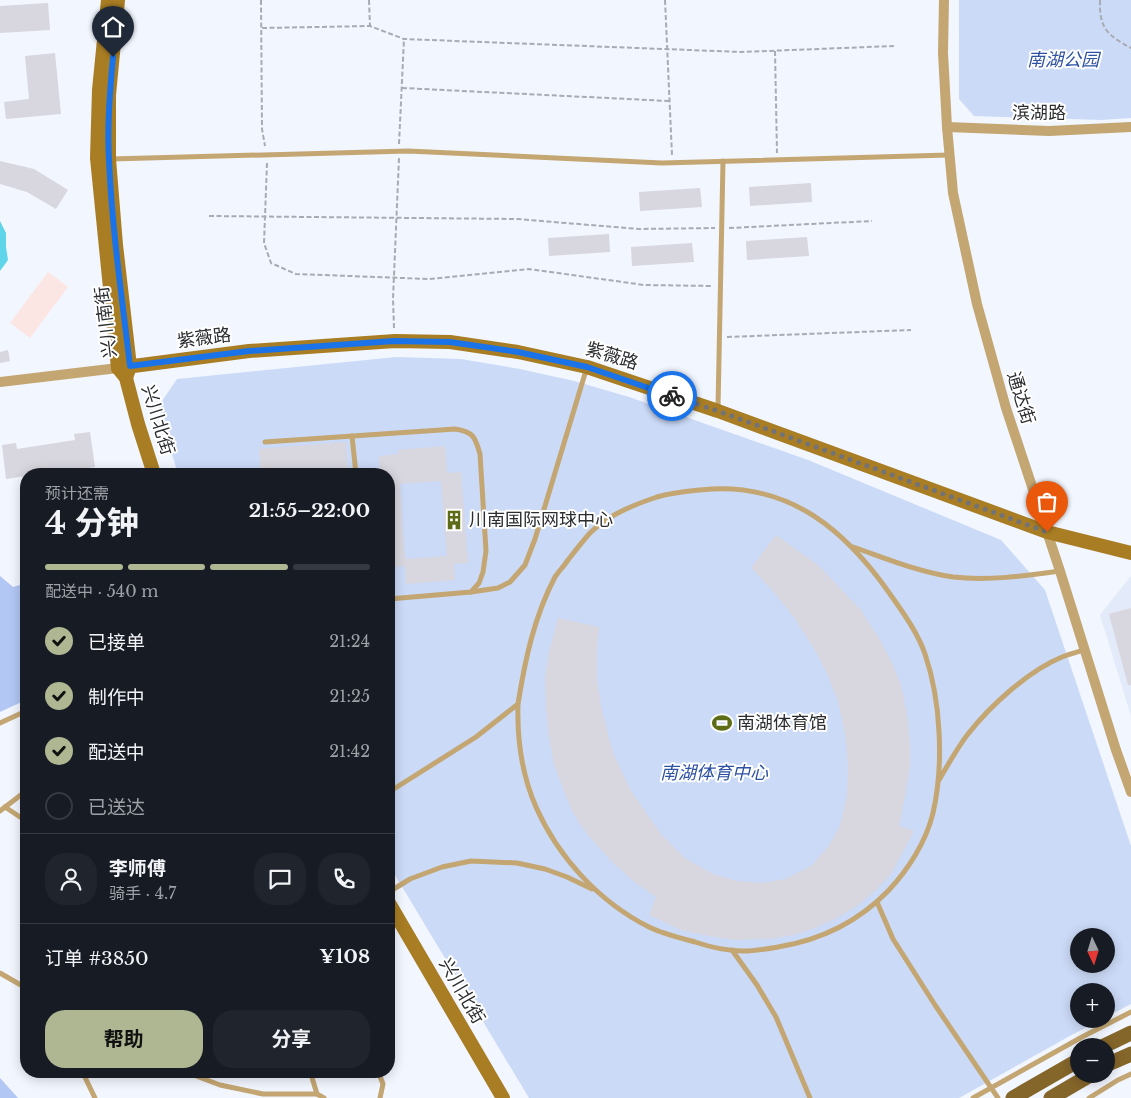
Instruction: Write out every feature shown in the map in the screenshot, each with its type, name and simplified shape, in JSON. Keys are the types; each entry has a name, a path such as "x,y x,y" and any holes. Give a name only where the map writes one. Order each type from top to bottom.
{"main road":[{"path":"1115,1041 1131,1033"},
{"path":"1115,1061 1131,1054"},
{"path":"1014,1098 1070,1065"},
{"path":"1051,1098 1077,1083"}],"street":[{"name":"兴川南街","path":"108,0 99,90 97,158 124,370"},
{"name":"兴川南街","path":"118,0 110,95 108,159 124,370"},
{"name":"通达街","path":"944,0 943,53 953,193 977,304 1006,408 1131,792"},
{"name":"滨湖路","path":"947,127 1049,131 1131,127"},
{"name":"紫薇路","path":"124,370 249,351 394,341 450,342 518,352 587,367 718,411 1047,532 1131,552"},
{"path":"0,382 124,370"},
{"name":"兴川北街","path":"124,370 152,468"},
{"name":"兴川北街","path":"395,913 503,1098"}],"lane":[{"path":"108,159 399,151 672,163 950,155"},
{"path":"718,411 723,161"},
{"path":"395,598 498,588 510,582 526,565 587,367"},
{"path":"265,442 455,429 467,431 476,440 480,454 486,552 479,583 471,592"},
{"path":"352,436 355,468"},
{"path":"738,489 764,493 792,502 828,525 851,546 869,565 906,616 924,652 934,688 940,746 938,782 933,813 926,835 897,882 877,902 859,916 812,940 762,950 740,951 711,947 650,928 623,912 596,891 580,874 546,827 534,803 527,780 517,729 518,704 524,665 533,632 556,575 592,531 615,515 640,503 666,494 698,490 738,489"},
{"path":"851,546 904,564 952,577 1010,577 1060,571"},
{"path":"938,782 967,735 1002,698 1038,670 1062,657 1084,650"},
{"path":"395,788 476,737 518,704"},
{"path":"0,723 20,714"},
{"path":"20,796 2,809 20,818"},
{"path":"395,888 410,879 442,867 472,861 517,863 546,869 596,891"},
{"path":"877,902 894,939 935,1006 998,1098"},
{"path":"732,950 776,1017 810,1098"},
{"path":"0,973 20,985"},
{"path":"973,1098 1131,1012"},
{"path":"1089,1098 1131,1074"},
{"path":"85,1078 94,1098"},
{"path":"202,1078 220,1085 263,1094 317,1094 324,1098"},
{"path":"312,1078 317,1094"},
{"path":"380,1098 383,1084 381,1078"}],"path":[{"path":"260,0 262,129 267,155 264,243 271,263 296,274 429,279 529,270 644,284 721,286"},
{"path":"369,0 370,26"},
{"path":"665,0 672,163"},
{"path":"1100,0 1102,25 1114,39 1131,48"},
{"path":"261,28 370,26 404,39 741,52 894,46"},
{"path":"394,341 393,299 404,39"},
{"path":"775,51 777,160"},
{"path":"402,88 669,101"},
{"path":"209,216 517,219 639,229 722,228 872,221"},
{"path":"720,338 911,330"}],"shaded area":[{"path":"0,221 6,233 8,260 0,271"},
{"path":"48,272 68,287 30,338 10,323"},
{"path":"0,576 13,587 20,585 20,703 0,712"},
{"path":"1131,576 1131,716 1100,615"},
{"path":"0,1078 18,1098 0,1098"}],"green space":[{"name":"南湖公园","path":"959,0 1131,0 1131,118 1101,120 974,116 959,99"},
{"name":"南湖体育中心","path":"396,357 461,359 574,381 629,397 808,460 1001,540 1045,590 1131,846 1131,1004 1115,1012 1115,983 1070,983 1070,1028 1085,1028 959,1098 529,1098 395,875 395,468 176,468 158,407 177,379"}],"building":[{"path":"48,3 50,30 0,33 0,6"},
{"path":"55,53 61,114 6,119 4,102 29,99 25,56"},
{"path":"0,161 34,169 68,190 56,209 27,192 0,184"},
{"path":"811,183 812,202 750,206 749,187"},
{"path":"700,188 702,207 640,211 639,192"},
{"path":"609,234 610,252 549,256 548,238"},
{"path":"807,237 809,256 747,260 746,241"},
{"path":"692,243 694,262 632,266 631,247"},
{"path":"8,350 10,361 0,363 0,352"},
{"path":"90,432 95,467 20,468 20,477 6,479 2,445 16,443 17,449 75,440 74,434"},
{"path":"346,442 348,468 261,468 259,449"},
{"name":"川南国际网球中心","path":"445,446 447,473 461,472 468,563 454,564 455,580 406,584 405,566 395,567 395,468 380,468 379,456 398,454 398,450","holes":["441,481 447,556 405,559 400,484"]},
{"path":"776,535 819,566 861,610 892,663 901,685 910,743 910,766 899,826 914,831 891,874 858,905 837,918 793,935 768,939 735,940 681,930 649,915 656,897 632,880 613,863 579,823 571,809 554,765 546,710 545,678 549,652 558,618 599,627 597,680 602,711 613,753 631,791 661,834 686,859 713,874 737,881 763,883 785,879 811,866 828,847 840,826 847,795 848,764 845,734 838,701 827,673 813,647 793,616 751,568"},
{"path":"1131,608 1131,685 1128,685 1109,614"}],"way so far":[{"path":"672,396 718,411 1047,532"}],"place":[{"name":"川南国际网球中心","path":"454,520"},
{"name":"南湖体育馆","path":"722,723"}],"route":[{"path":"113,57 108,159 130,366 249,351 394,341 450,342 518,352 587,367 672,396"}]}
